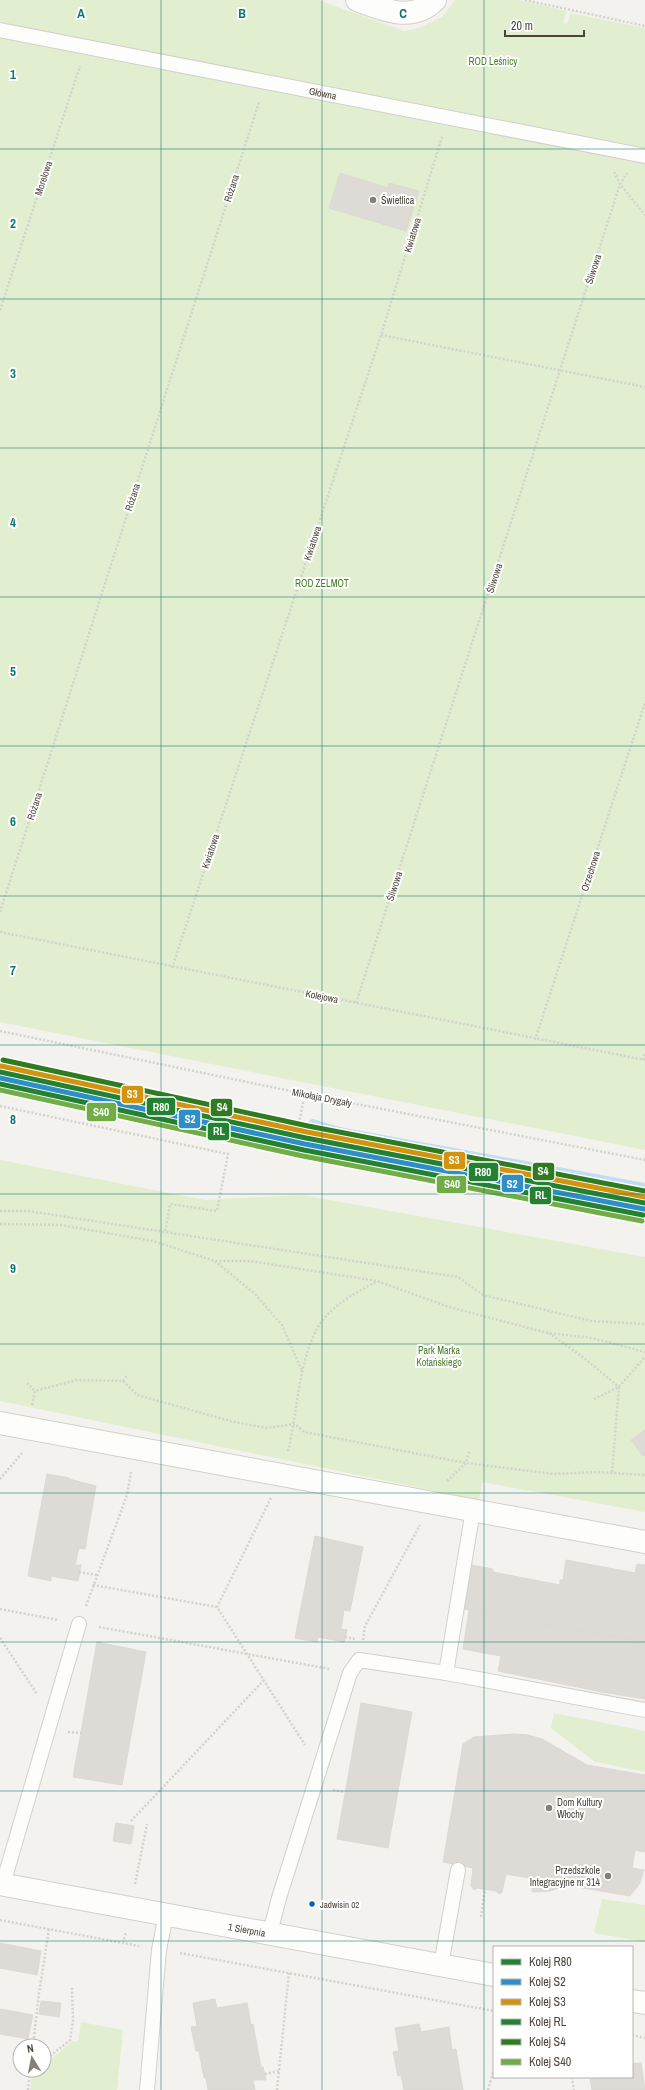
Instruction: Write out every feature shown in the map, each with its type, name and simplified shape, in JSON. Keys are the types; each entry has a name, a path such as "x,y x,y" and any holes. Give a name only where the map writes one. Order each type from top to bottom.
{"street":[{"path":"357,0 399,14 420,11 435,0"},
{"path":"0,1423 645,1542"},
{"name":"1 Sierpnia","path":"2,1884 493,1975"},
{"path":"633,2001 645,2003"}],"lane":[{"name":"Główna","path":"0,30 641,155"},
{"path":"446,1673 473,1510"},
{"path":"2,1884 79,1624"},
{"path":"270,1934 279,1898 321,1769 350,1673 359,1660 446,1673 645,1710"},
{"path":"441,1965 458,1870"},
{"path":"147,2090 159,1950 166,1915"}],"path":[{"path":"525,0 645,26"},
{"name":"Morelowa","path":"0,310 87,46"},
{"name":"Różana","path":"0,912 265,82"},
{"name":"Kwiatowa","path":"172,968 381,335 448,118"},
{"path":"603,147 620,184 645,215"},
{"name":"Śliwowa","path":"356,1003 620,184 641,155"},
{"path":"381,335 645,387"},
{"name":"Orzechowa","path":"535,1040 645,703"},
{"name":"Kolejowa","path":"0,932 172,968 356,1003 535,1040 644,1060"},
{"name":"Mikołaja Drygały","path":"0,1031 305,1094 645,1160"},
{"path":"644,1060 645,1054"},
{"path":"0,1059 299,1122 305,1094"},
{"path":"0,1106 228,1154 217,1211 170,1204 165,1232"},
{"path":"0,1211 28,1211 458,1277 483,1295 590,1321 645,1324"},
{"path":"0,1224 61,1225 153,1241 215,1261 250,1261 377,1282 449,1307 548,1333 592,1338 645,1352"},
{"path":"215,1261 255,1294 282,1325 302,1371"},
{"path":"217,1607 282,1475 295,1424 302,1371 313,1334 327,1315 347,1297 377,1282"},
{"path":"548,1333 584,1358 619,1387"},
{"path":"594,1399 619,1387 645,1357"},
{"path":"123,1381 127,1375"},
{"path":"35,1391 78,1380 123,1381 137,1395 234,1422 267,1428 295,1424 304,1432 466,1464 555,1474 612,1472 645,1475"},
{"path":"27,1383 35,1391"},
{"path":"612,1472 619,1387"},
{"path":"0,1479 31,1444 27,1428 35,1391"},
{"path":"79,1624 127,1495 135,1448"},
{"path":"365,1626 432,1503 436,1491 466,1464 469,1452"},
{"path":"80,1572 97,1575"},
{"path":"93,1585 217,1607 321,1769"},
{"path":"0,1609 350,1673"},
{"path":"0,1638 52,1717"},
{"path":"131,1821 264,1680"},
{"path":"134,1891 147,1824"},
{"path":"481,1917 486,1889"},
{"path":"0,1920 493,2011"},
{"path":"34,2038 49,1929"},
{"path":"277,2090 289,1974"},
{"path":"52,2055 70,2040 73,2021 72,1987"},
{"path":"633,2035 645,2038"},
{"path":"264,2074 279,2071"},
{"path":"488,2090 493,2072"},
{"path":"28,2090 29,2078"},
{"path":"572,2078 574,2090"}],"green space":[{"name":"ROD ZELMOT","path":"0,0 318,0 404,31 419,28 443,16 455,0 519,0 567,11 563,23 567,24 570,13 645,28 645,1150 0,1022"},
{"name":"Park Marka Kotańskiego","path":"0,1160 205,1200 302,1195 645,1257 645,1512 482,1482 479,1500 0,1401"},
{"path":"554,1713 645,1731 645,1772 595,1762 551,1728"},
{"path":"602,1899 645,1905 645,1942 594,1933"},
{"path":"81,2022 123,2030 117,2090 30,2090 32,2078 52,2078 52,2059 72,2041 78,2042"}],"building":[{"name":"Świetlica","path":"340,173 388,188 389,183 419,191 406,231 329,208"},
{"path":"645,1430 645,1455 643,1456 631,1440"},
{"path":"47,1474 69,1478 96,1486 85,1549 79,1548 75,1565 81,1565 78,1581 51,1576 51,1581 28,1576"},
{"path":"315,1536 363,1547 350,1611 344,1610 341,1629 347,1630 344,1642 318,1637 317,1642 295,1638"},
{"path":"566,1560 635,1573 637,1564 645,1565 645,1642 462,1609 471,1565 493,1569 493,1572 560,1585 560,1580 563,1580"},
{"path":"469,1611 645,1642 645,1699 498,1671 501,1656 463,1649"},
{"path":"97,1642 146,1652 122,1785 73,1777"},
{"path":"361,1703 412,1712 388,1848 337,1839"},
{"name":"Dom Kultury Włochy","path":"514,1734 528,1735 542,1739 587,1765 645,1775 645,1852 635,1850 632,1868 644,1870 640,1883 630,1896 566,1885 551,1891 533,1892 534,1879 506,1874 502,1892 499,1894 496,1891 477,1888 474,1890 471,1886 473,1868 443,1862 463,1744 474,1737"},
{"path":"116,1823 134,1826 131,1844 113,1841"},
{"path":"0,1943 41,1951 37,1975 0,1968"},
{"path":"215,1999 217,2008 247,2003 251,2025 253,2024 261,2067 263,2067 266,2080 253,2080 255,2090 208,2090 199,2051 196,2051 191,2027 197,2026 193,2003"},
{"path":"41,2001 61,2003 59,2017 39,2014"},
{"path":"0,2009 33,2015 28,2038 0,2034"},
{"path":"419,2024 421,2032 449,2027 452,2050 456,2049 463,2090 404,2090 401,2075 398,2076 393,2052 399,2051 395,2028"},
{"path":"641,2063 645,2090 592,2090 590,2079 633,2078 633,2064"}],"waterway":[{"path":"313,1123 339,1131 645,1187"}],"rail line":[{"name":"S4","path":"3,1060 308,1126 645,1191"},
{"name":"S3","path":"1,1066 307,1132 645,1197"},
{"name":"R80","path":"0,1072 306,1138 645,1203"},
{"name":"S2","path":"0,1078 305,1144 644,1209"},
{"name":"RL","path":"0,1084 304,1150 643,1215"},
{"name":"S40","path":"0,1090 303,1156 642,1221"}],"place":[{"name":"Świetlica","path":"373,200"},
{"name":"Dom Kultury Włochy","path":"549,1808"},
{"name":"Przedszkole Integracyjne nr 314","path":"608,1876"},
{"name":"Jadwisin 02","path":"312,1904"}],"park label":[{"name":"ROD Leśnicy","path":"493,61"}]}
